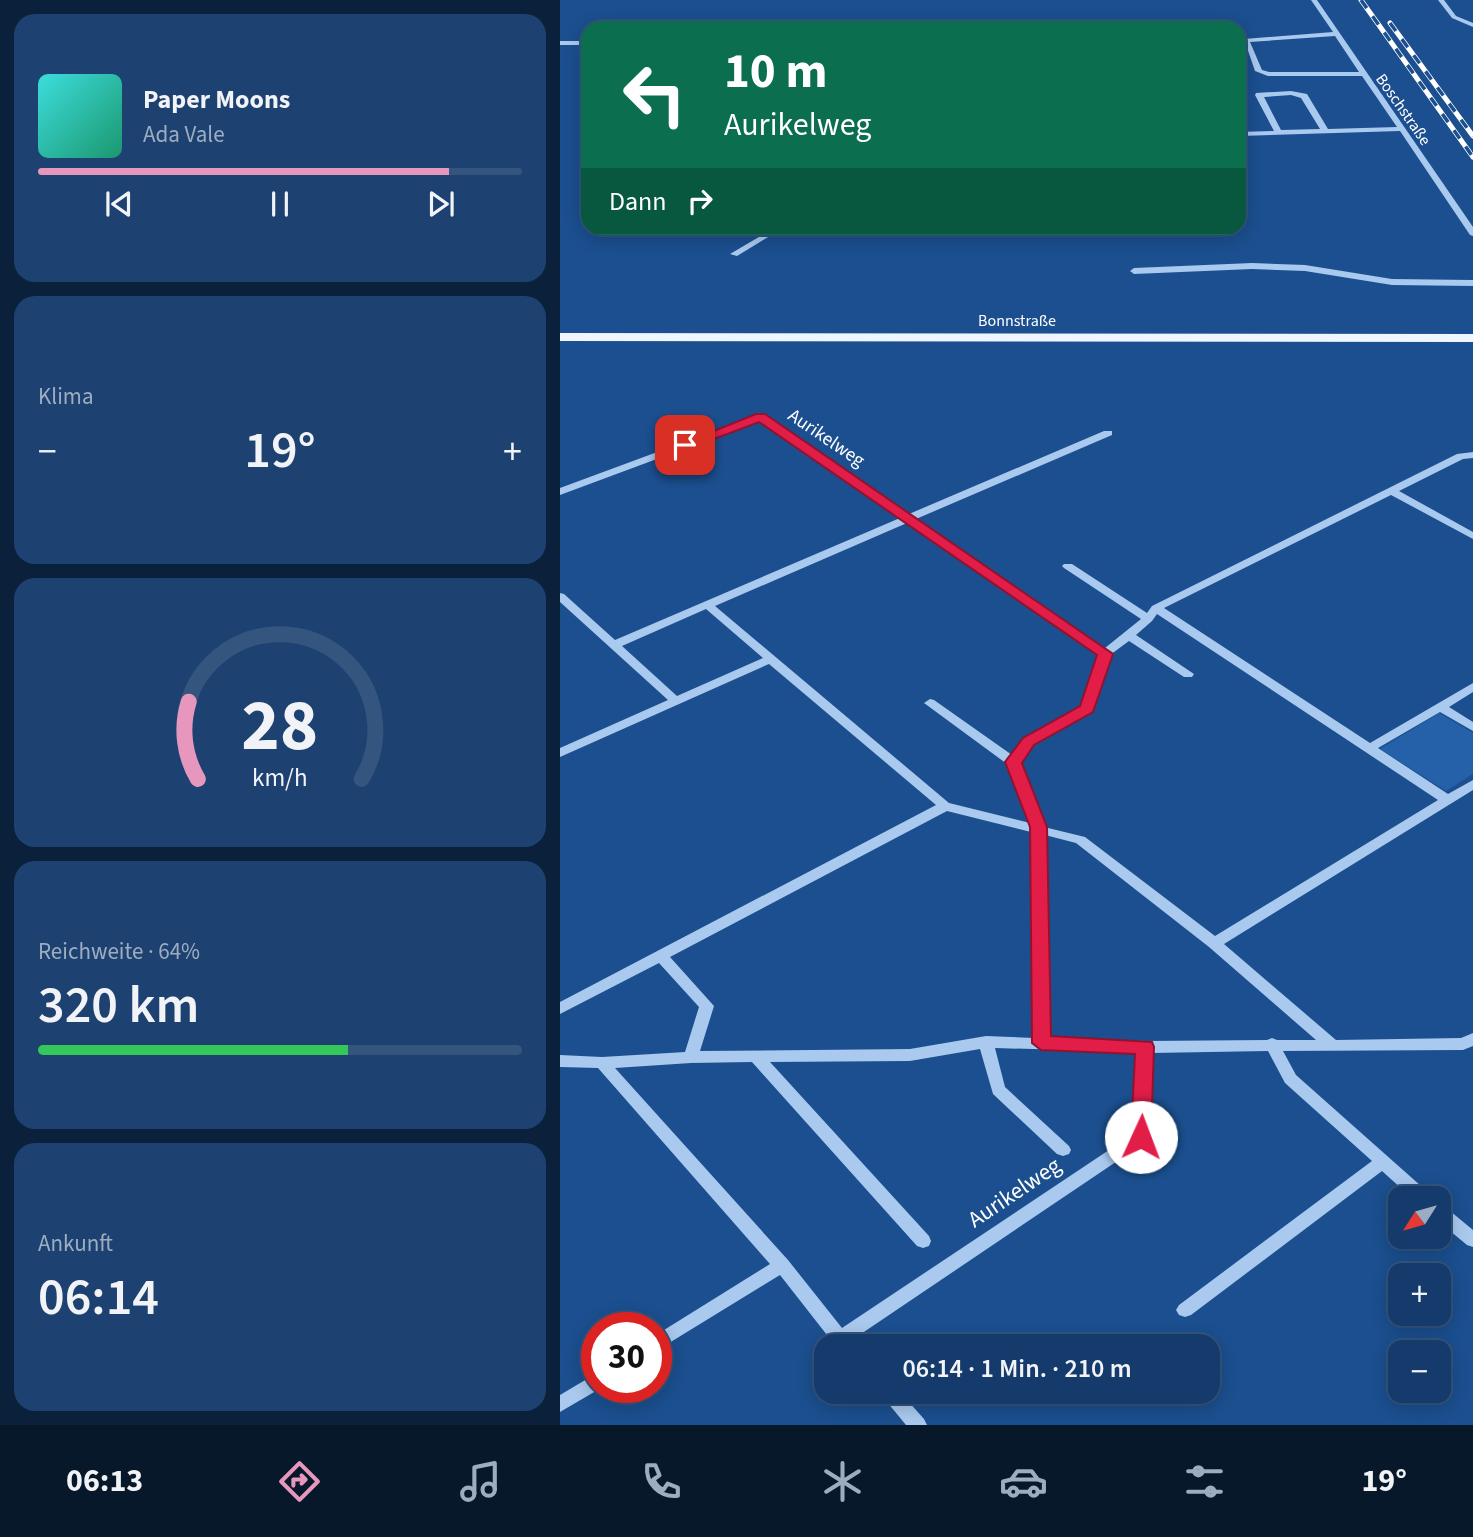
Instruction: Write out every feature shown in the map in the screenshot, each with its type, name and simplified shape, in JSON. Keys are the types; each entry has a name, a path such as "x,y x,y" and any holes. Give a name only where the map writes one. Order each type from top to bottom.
{"main road":[{"name":"Bonnstraße","path":"560,337 1473,338"}],"street":[{"name":"Boschstraße","path":"1314,0 1473,233"},
{"path":"1441,0 1454,18 1473,25"},
{"path":"1335,34 1246,40 1259,71 1268,74 1363,74"},
{"path":"560,43 581,43"},
{"path":"1279,133 1259,95 1291,93 1304,96 1325,131"},
{"path":"1246,134 1401,129"},
{"path":"734,254 767,235"},
{"path":"1134,271 1252,266 1305,268 1392,282 1473,283"},
{"name":"Aurikelweg","path":"560,492 761,417 1105,654"},
{"path":"612,645 1108,433"},
{"path":"1013,762 1029,742 1087,709 1105,654 1152,614 1461,456 1473,455"},
{"path":"1393,492 1473,536"},
{"path":"1068,566 1152,614 1448,800"},
{"path":"560,596 676,701"},
{"path":"706,604 945,806 1038,827 1080,840 1214,943 1332,1045"},
{"path":"1128,635 1188,674"},
{"path":"560,753 772,658"},
{"path":"1368,749 1473,687"},
{"path":"930,703 1013,762 1038,827 1041,1043"},
{"path":"1440,707 1473,727"},
{"path":"1214,943 1473,784"},
{"path":"560,1009 945,806"},
{"path":"660,955 707,1006 691,1057"},
{"path":"560,1061 602,1063 691,1057 910,1055 986,1042 1145,1047 1463,1044 1473,1039"},
{"path":"986,1042 998,1090 1063,1150"},
{"path":"1272,1044 1290,1079 1408,1186"},
{"name":"Aurikelweg","path":"855,1334 1141,1137 1145,1047"},
{"path":"757,1058 923,1241"},
{"name":"Aurikelweg","path":"602,1063 782,1265 837,1334"},
{"path":"1185,1310 1381,1163"},
{"path":"1451,1222 1473,1240"},
{"path":"672,1334 782,1265"},
{"path":"560,1404 581,1391"},
{"path":"899,1404 918,1425"}],"shaded area":[{"path":"1439,713 1473,733 1473,774 1446,791 1380,749"}],"railway":[{"path":"1361,0 1473,157"},
{"path":"1390,23 1473,136"}],"route":[{"path":"685,445 761,417 1105,654 1087,709 1029,742 1013,762 1038,827 1041,1043 1145,1047 1141,1137"}]}
